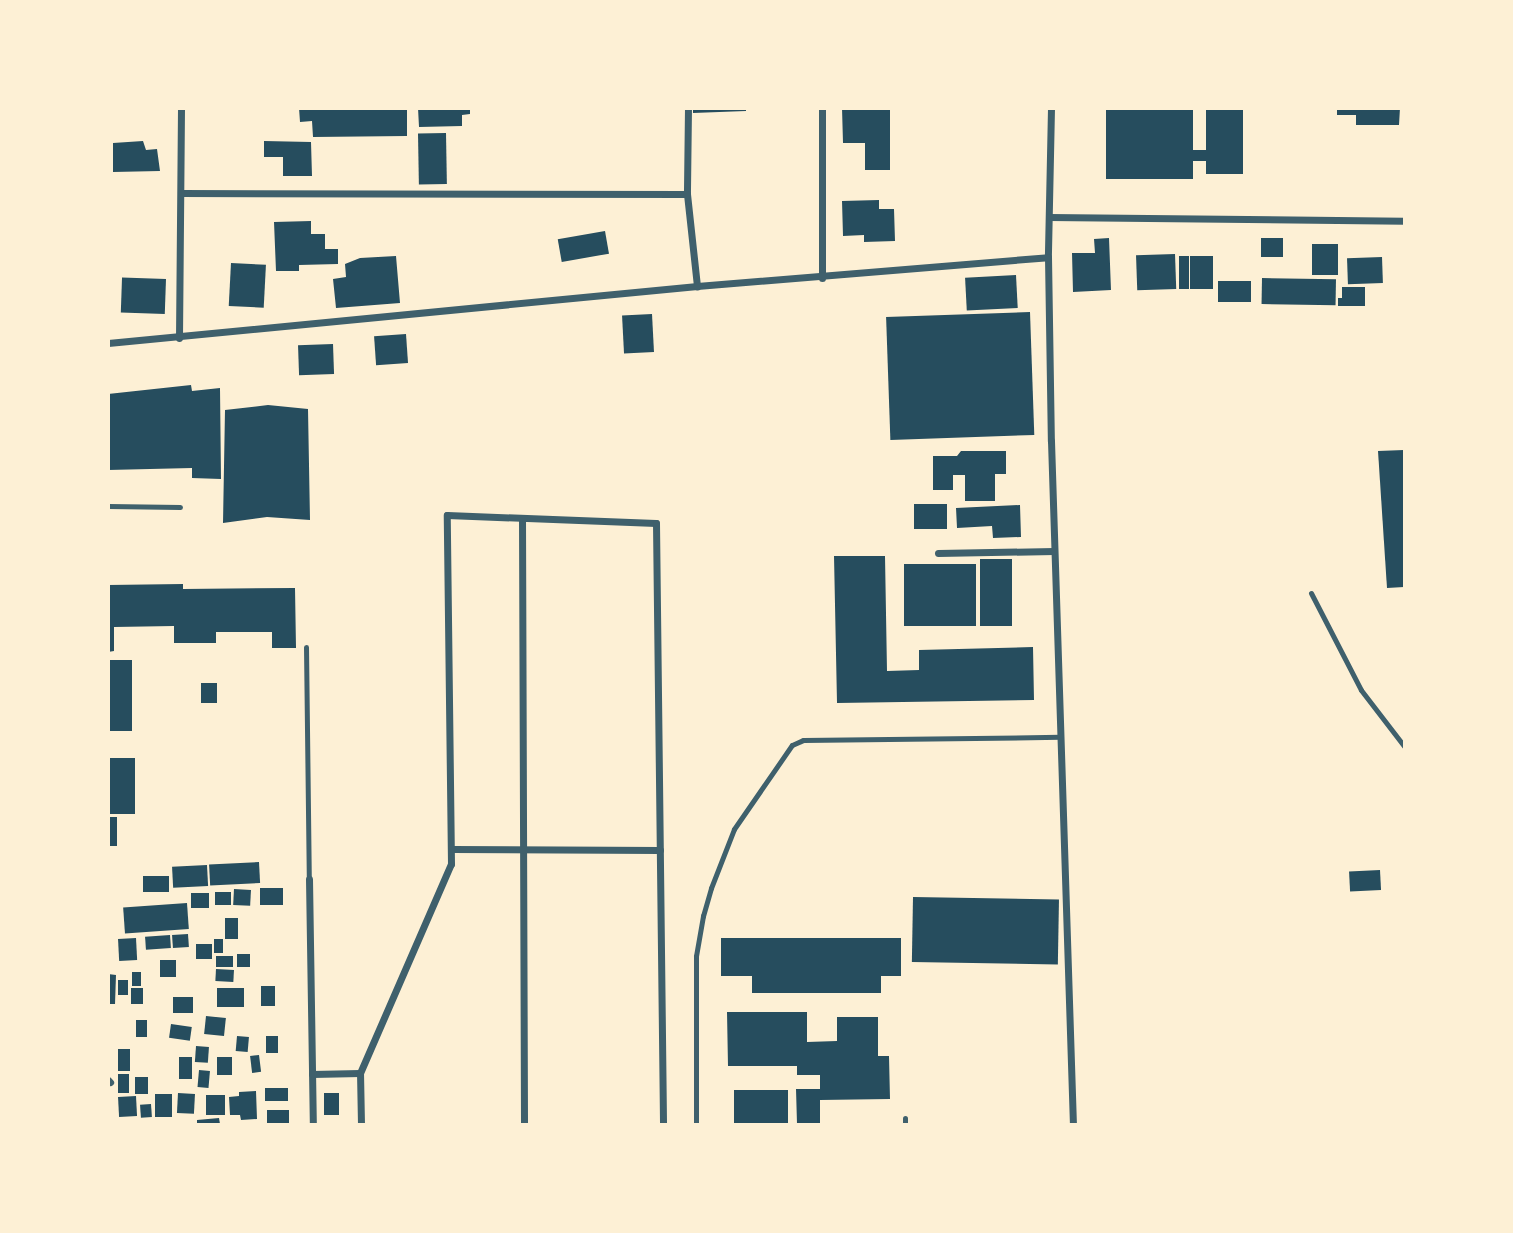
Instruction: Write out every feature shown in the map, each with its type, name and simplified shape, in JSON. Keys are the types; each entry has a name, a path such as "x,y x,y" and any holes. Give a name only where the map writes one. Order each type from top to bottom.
{"street":[{"path":"179,338 181,108"},
{"path":"688,108 687,194 697,286"},
{"path":"822,108 822,278"},
{"path":"1051,108 1048,257 1054,551 1073,1125"},
{"path":"181,192 687,194"},
{"path":"1049,217 1405,221"},
{"path":"108,343 697,286 822,278 1048,257"},
{"path":"361,1125 360,1073 451,864 447,515 656,523 663,1125"},
{"path":"523,517 524,1125"},
{"path":"937,553 1054,551"},
{"path":"452,849 660,850"},
{"path":"309,879 313,1125"},
{"path":"312,1074 360,1073"}],"lane":[{"path":"108,506 180,508"},
{"path":"1311,593 1361,690 1405,746"},
{"path":"306,647 309,879"},
{"path":"696,1125 696,956 710,888 734,828 792,745 803,740 1060,737"}],"building":[{"path":"299,108 407,108 407,136 313,137 312,121 300,122"},
{"path":"418,108 470,108 470,114 462,115 462,126 419,127"},
{"path":"693,108 746,108 746,111 693,113"},
{"path":"842,108 890,108 890,170 865,170 865,143 843,143"},
{"path":"1106,108 1193,108 1193,150 1206,150 1206,110 1243,110 1243,174 1206,174 1206,161 1193,161 1193,179 1106,179"},
{"path":"1337,108 1400,108 1399,125 1356,125 1356,115 1337,115"},
{"path":"418,133 446,133 447,184 419,184"},
{"path":"143,141 146,150 157,149 160,171 113,172 113,143"},
{"path":"264,141 311,142 312,176 283,176 283,157 264,157"},
{"path":"879,200 879,209 894,209 895,241 864,242 864,235 843,236 842,201"},
{"path":"311,221 311,234 325,234 325,249 338,249 338,264 299,265 299,271 276,271 274,222"},
{"path":"605,231 609,254 562,262 558,239"},
{"path":"1109,238 1111,290 1073,292 1072,253 1095,253 1094,239"},
{"path":"1261,238 1283,238 1283,257 1261,257"},
{"path":"1312,244 1338,244 1338,275 1312,275"},
{"path":"1175,254 1176,289 1137,290 1136,255"},
{"path":"396,256 400,303 336,308 333,279 346,277 345,264 360,258"},
{"path":"1179,256 1189,256 1189,289 1179,289"},
{"path":"1190,256 1213,256 1213,289 1190,289"},
{"path":"1382,257 1383,283 1348,284 1347,258"},
{"path":"231,263 266,265 264,308 229,306"},
{"path":"1016,275 1018,308 967,311 965,278"},
{"path":"122,277 166,279 165,314 121,312"},
{"path":"1262,278 1336,279 1336,305 1262,304"},
{"path":"1218,281 1251,281 1251,302 1218,302"},
{"path":"1342,287 1365,287 1365,306 1338,306 1338,298 1342,298"},
{"path":"1030,312 1034,435 890,440 886,317"},
{"path":"652,314 654,352 624,354 622,316"},
{"path":"406,334 408,363 376,365 374,336"},
{"path":"333,344 334,374 299,375 298,345"},
{"path":"191,385 192,391 220,388 221,479 192,478 192,468 108,470 108,394"},
{"path":"268,405 308,409 310,520 267,517 223,523 225,410"},
{"path":"1404,450 1404,587 1387,588 1378,451"},
{"path":"961,451 1006,451 1006,474 995,474 995,501 965,501 965,475 953,475 953,490 933,490 933,456 957,456"},
{"path":"914,504 947,504 947,529 914,529"},
{"path":"1020,505 1021,537 993,538 992,526 957,528 956,508"},
{"path":"834,556 885,556 887,671 919,670 919,650 1033,647 1034,700 837,703"},
{"path":"980,559 1012,559 1012,626 980,626"},
{"path":"904,564 976,564 976,626 904,626"},
{"path":"183,584 183,589 295,588 296,648 272,648 272,632 216,632 216,643 174,643 174,626 114,627 114,651 108,652 108,585"},
{"path":"108,660 132,660 132,731 108,731"},
{"path":"201,683 217,683 217,703 201,703"},
{"path":"108,758 135,758 135,814 108,814"},
{"path":"108,817 117,817 117,846 108,846"},
{"path":"259,862 260,883 210,886 209,865"},
{"path":"207,865 208,886 173,888 172,867"},
{"path":"1380,870 1381,890 1350,892 1349,872"},
{"path":"143,876 169,876 169,892 143,892"},
{"path":"260,888 283,888 283,905 260,905"},
{"path":"234,889 251,890 250,906 233,905"},
{"path":"215,892 231,892 231,905 215,905"},
{"path":"191,893 209,893 209,908 191,908"},
{"path":"913,897 1059,900 1058,965 912,962"},
{"path":"187,903 189,929 125,933 123,907"},
{"path":"225,918 238,918 238,939 225,939"},
{"path":"188,934 189,947 173,948 172,935"},
{"path":"170,935 171,948 146,950 145,937"},
{"path":"136,938 137,960 119,961 118,939"},
{"path":"721,938 901,938 901,976 881,976 881,993 752,993 752,976 721,976"},
{"path":"214,939 223,939 223,953 214,953"},
{"path":"196,944 212,944 212,959 196,959"},
{"path":"237,954 250,954 250,967 237,967"},
{"path":"216,956 233,956 233,967 216,967"},
{"path":"160,960 176,960 176,977 160,977"},
{"path":"216,969 234,970 233,982 215,981"},
{"path":"132,972 141,972 141,986 132,986"},
{"path":"108,974 116,975 115,1004 108,1004"},
{"path":"118,980 128,980 128,995 118,995"},
{"path":"261,986 275,986 275,1006 261,1006"},
{"path":"131,988 143,988 143,1004 131,1004"},
{"path":"217,988 244,988 244,1007 217,1007"},
{"path":"173,997 193,997 193,1013 173,1013"},
{"path":"727,1012 807,1012 807,1042 837,1041 837,1017 878,1017 878,1056 889,1056 890,1099 820,1100 820,1124 797,1124 796,1089 820,1089 820,1075 797,1075 797,1066 728,1066"},
{"path":"206,1016 226,1018 224,1036 204,1034"},
{"path":"136,1020 147,1020 147,1037 136,1037"},
{"path":"171,1024 192,1027 190,1041 169,1038"},
{"path":"237,1036 249,1037 248,1052 236,1051"},
{"path":"266,1036 278,1036 278,1053 266,1053"},
{"path":"196,1046 209,1047 208,1063 195,1062"},
{"path":"118,1049 130,1049 130,1071 118,1071"},
{"path":"259,1055 261,1072 252,1073 250,1056"},
{"path":"179,1057 192,1057 192,1079 179,1079"},
{"path":"217,1057 232,1057 232,1075 217,1075"},
{"path":"199,1070 210,1071 208,1088 198,1087"},
{"path":"118,1074 129,1074 129,1093 118,1093"},
{"path":"135,1077 148,1077 148,1094 135,1094"},
{"path":"265,1088 288,1088 288,1101 265,1101"},
{"path":"734,1090 788,1090 788,1124 734,1124"},
{"path":"256,1091 257,1119 241,1120 240,1115 230,1115 229,1097 239,1096 239,1092"},
{"path":"178,1093 195,1094 194,1114 177,1113"},
{"path":"324,1093 339,1093 339,1115 324,1115"},
{"path":"155,1094 172,1094 172,1117 155,1117"},
{"path":"206,1095 225,1095 225,1115 206,1115"},
{"path":"136,1096 137,1116 119,1117 118,1097"},
{"path":"151,1104 152,1117 141,1118 140,1105"},
{"path":"267,1110 289,1110 289,1124 267,1124"},
{"path":"219,1118 220,1124 197,1124 197,1120"}]}
